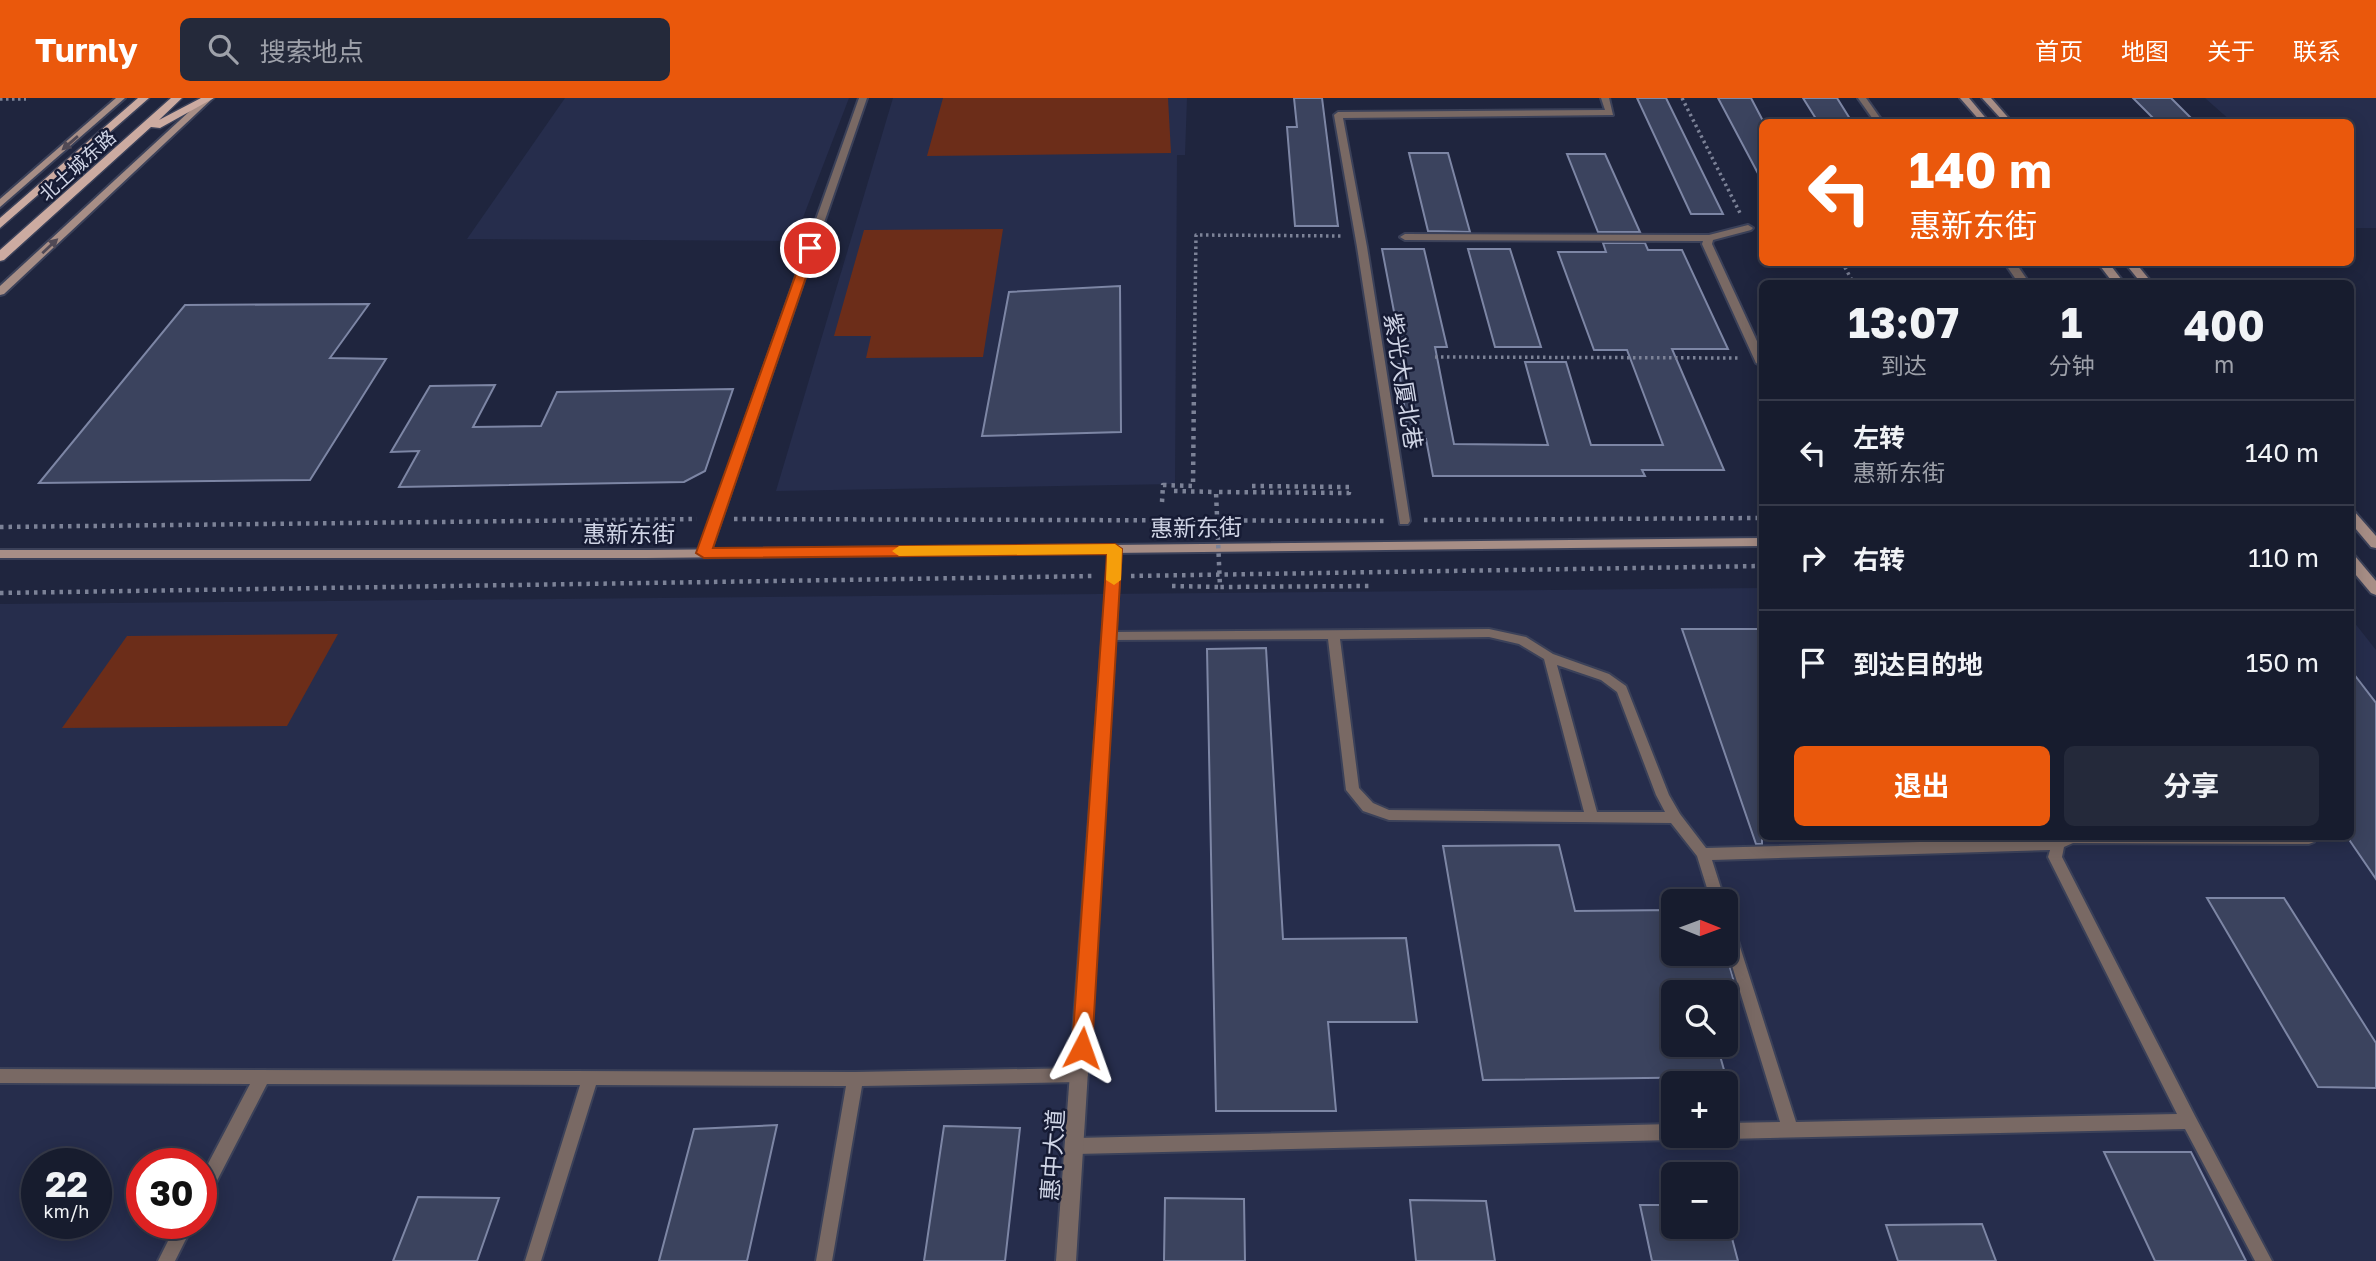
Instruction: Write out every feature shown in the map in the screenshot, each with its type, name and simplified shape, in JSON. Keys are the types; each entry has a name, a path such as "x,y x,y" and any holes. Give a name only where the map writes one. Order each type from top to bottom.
{"main road":[{"name":"北土城东路","path":"0,224 144,98"},
{"name":"北土城东路","path":"0,257 177,98"},
{"path":"131,139 209,98"}],"street":[{"path":"0,204 121,98"},
{"path":"0,292 209,98"},
{"path":"704,553 863,98"},
{"name":"紫光大厦北巷","path":"1404,521 1361,242 1338,115 1609,113 1605,98"},
{"path":"1862,98 1877,119"},
{"path":"1964,98 1982,119"},
{"path":"1986,98 2005,119"},
{"path":"1405,237 1709,238 1748,228"},
{"path":"1709,238 1707,244 1759,356"},
{"path":"2105,266 2117,280"},
{"path":"2132,266 2144,280"},
{"path":"2354,517 2371,532 2376,544"},
{"name":"惠新东街","path":"0,554 704,553 1759,542"},
{"name":"惠中大道","path":"1066,1261 1115,549"},
{"path":"2354,564 2376,590"}],"lane":[{"path":"1109,636 1489,633 1522,640 1549,657 1605,677 1622,689 1662,795 1675,818 1703,854 1714,889"},
{"path":"1333,634 1353,790 1368,807 1389,816 1675,818"},
{"path":"1549,657 1592,817"},
{"path":"1703,854 2031,840 2058,844 2065,840"},
{"path":"2058,844 2055,857 2189,1121 2264,1261"},
{"path":"1738,963 1790,1129"},
{"path":"0,1076 855,1079 1080,1075"},
{"path":"217,1163 262,1076"},
{"path":"533,1261 590,1079"},
{"path":"824,1261 855,1079"},
{"path":"1738,1131 2189,1121"},
{"path":"1076,1146 1661,1132"},
{"path":"166,1261 178,1239"}],"path":[{"path":"1682,98 1748,228"},
{"path":"0,99 26,99"},
{"path":"1162,502 1163,485 1193,486 1196,235 1361,242"},
{"path":"1435,356 1759,360"},
{"path":"1174,491 1349,493 1349,487 1252,486"},
{"path":"1216,492 1220,587"},
{"path":"0,527 715,519 1144,522 1759,518"},
{"path":"0,593 1759,566"},
{"path":"1172,586 1373,586"}],"shaded area":[{"path":"565,98 849,98 794,241 467,239"},
{"path":"893,98 1187,98 1185,155 1177,155 1175,484 776,491"},
{"path":"943,98 1168,98 1171,153 927,156"},
{"path":"2205,98 2376,98 2376,228 2354,228 2354,119 2229,119"},
{"path":"1003,229 983,357 866,358 871,336 834,336 864,230"},
{"path":"1759,588 1759,840 2354,840 2354,622 2376,650 2376,1261 0,1261 0,604"},
{"path":"338,634 287,726 62,728 127,636"}],"building":[{"path":"1294,98 1322,98 1338,226 1295,226 1287,127 1297,127"},
{"path":"1637,98 1666,98 1723,214 1691,214"},
{"path":"1718,98 1751,98 1762,119 1759,119 1759,175"},
{"path":"1803,98 1837,98 1850,119 1816,119"},
{"path":"2133,98 2171,98 2192,119 2154,119"},
{"path":"1409,153 1448,153 1470,232 1428,231"},
{"path":"1567,154 1605,154 1640,232 1598,232"},
{"path":"1603,243 1645,243 1648,250 1682,250 1728,349 1672,349 1724,470 1642,470 1645,476 1433,476 1426,439 1409,439 1398,364 1404,364 1382,249 1424,249 1447,347 1435,347 1454,444 1548,445 1525,362 1566,362 1591,445 1663,445 1627,350 1594,350 1558,252 1606,252"},
{"path":"1468,249 1510,249 1541,347 1495,347"},
{"path":"1120,286 1121,432 982,436 1009,292"},
{"path":"369,304 330,358 386,359 310,480 39,483 185,305"},
{"path":"495,385 473,427 541,426 557,392 733,389 705,471 684,482 399,487 419,451 391,452 430,386"},
{"path":"1682,629 1759,629 1759,840 1762,840 1762,844 1756,844"},
{"path":"1266,648 1283,939 1406,938 1417,1022 1328,1022 1336,1111 1216,1111 1207,649"},
{"path":"2354,674 2376,703 2376,879 2350,841 2354,840"},
{"path":"1559,845 1575,911 1661,910 1661,966 1729,966 1734,980 1661,980 1661,1057 1720,1057 1724,1071 1661,1071 1661,1078 1483,1080 1443,846"},
{"path":"2207,898 2284,898 2376,1043 2376,1088 2318,1087"},
{"path":"777,1125 747,1261 659,1261 694,1129"},
{"path":"944,1126 1020,1128 1005,1261 924,1261"},
{"path":"2104,1152 2191,1152 2246,1261 2155,1261"},
{"path":"418,1197 499,1198 477,1261 393,1261"},
{"path":"1165,1198 1244,1199 1245,1261 1164,1261"},
{"path":"1410,1200 1486,1201 1495,1261 1416,1261"},
{"path":"1640,1205 1661,1205 1661,1239 1732,1239 1738,1261 1652,1261"},
{"path":"1982,1224 1996,1261 1898,1261 1886,1225"}],"slow traffic":[{"path":"899,551 1115,549 1114,580"}],"route":[{"path":"810,248 704,553 1115,549 1082,1048"}]}
